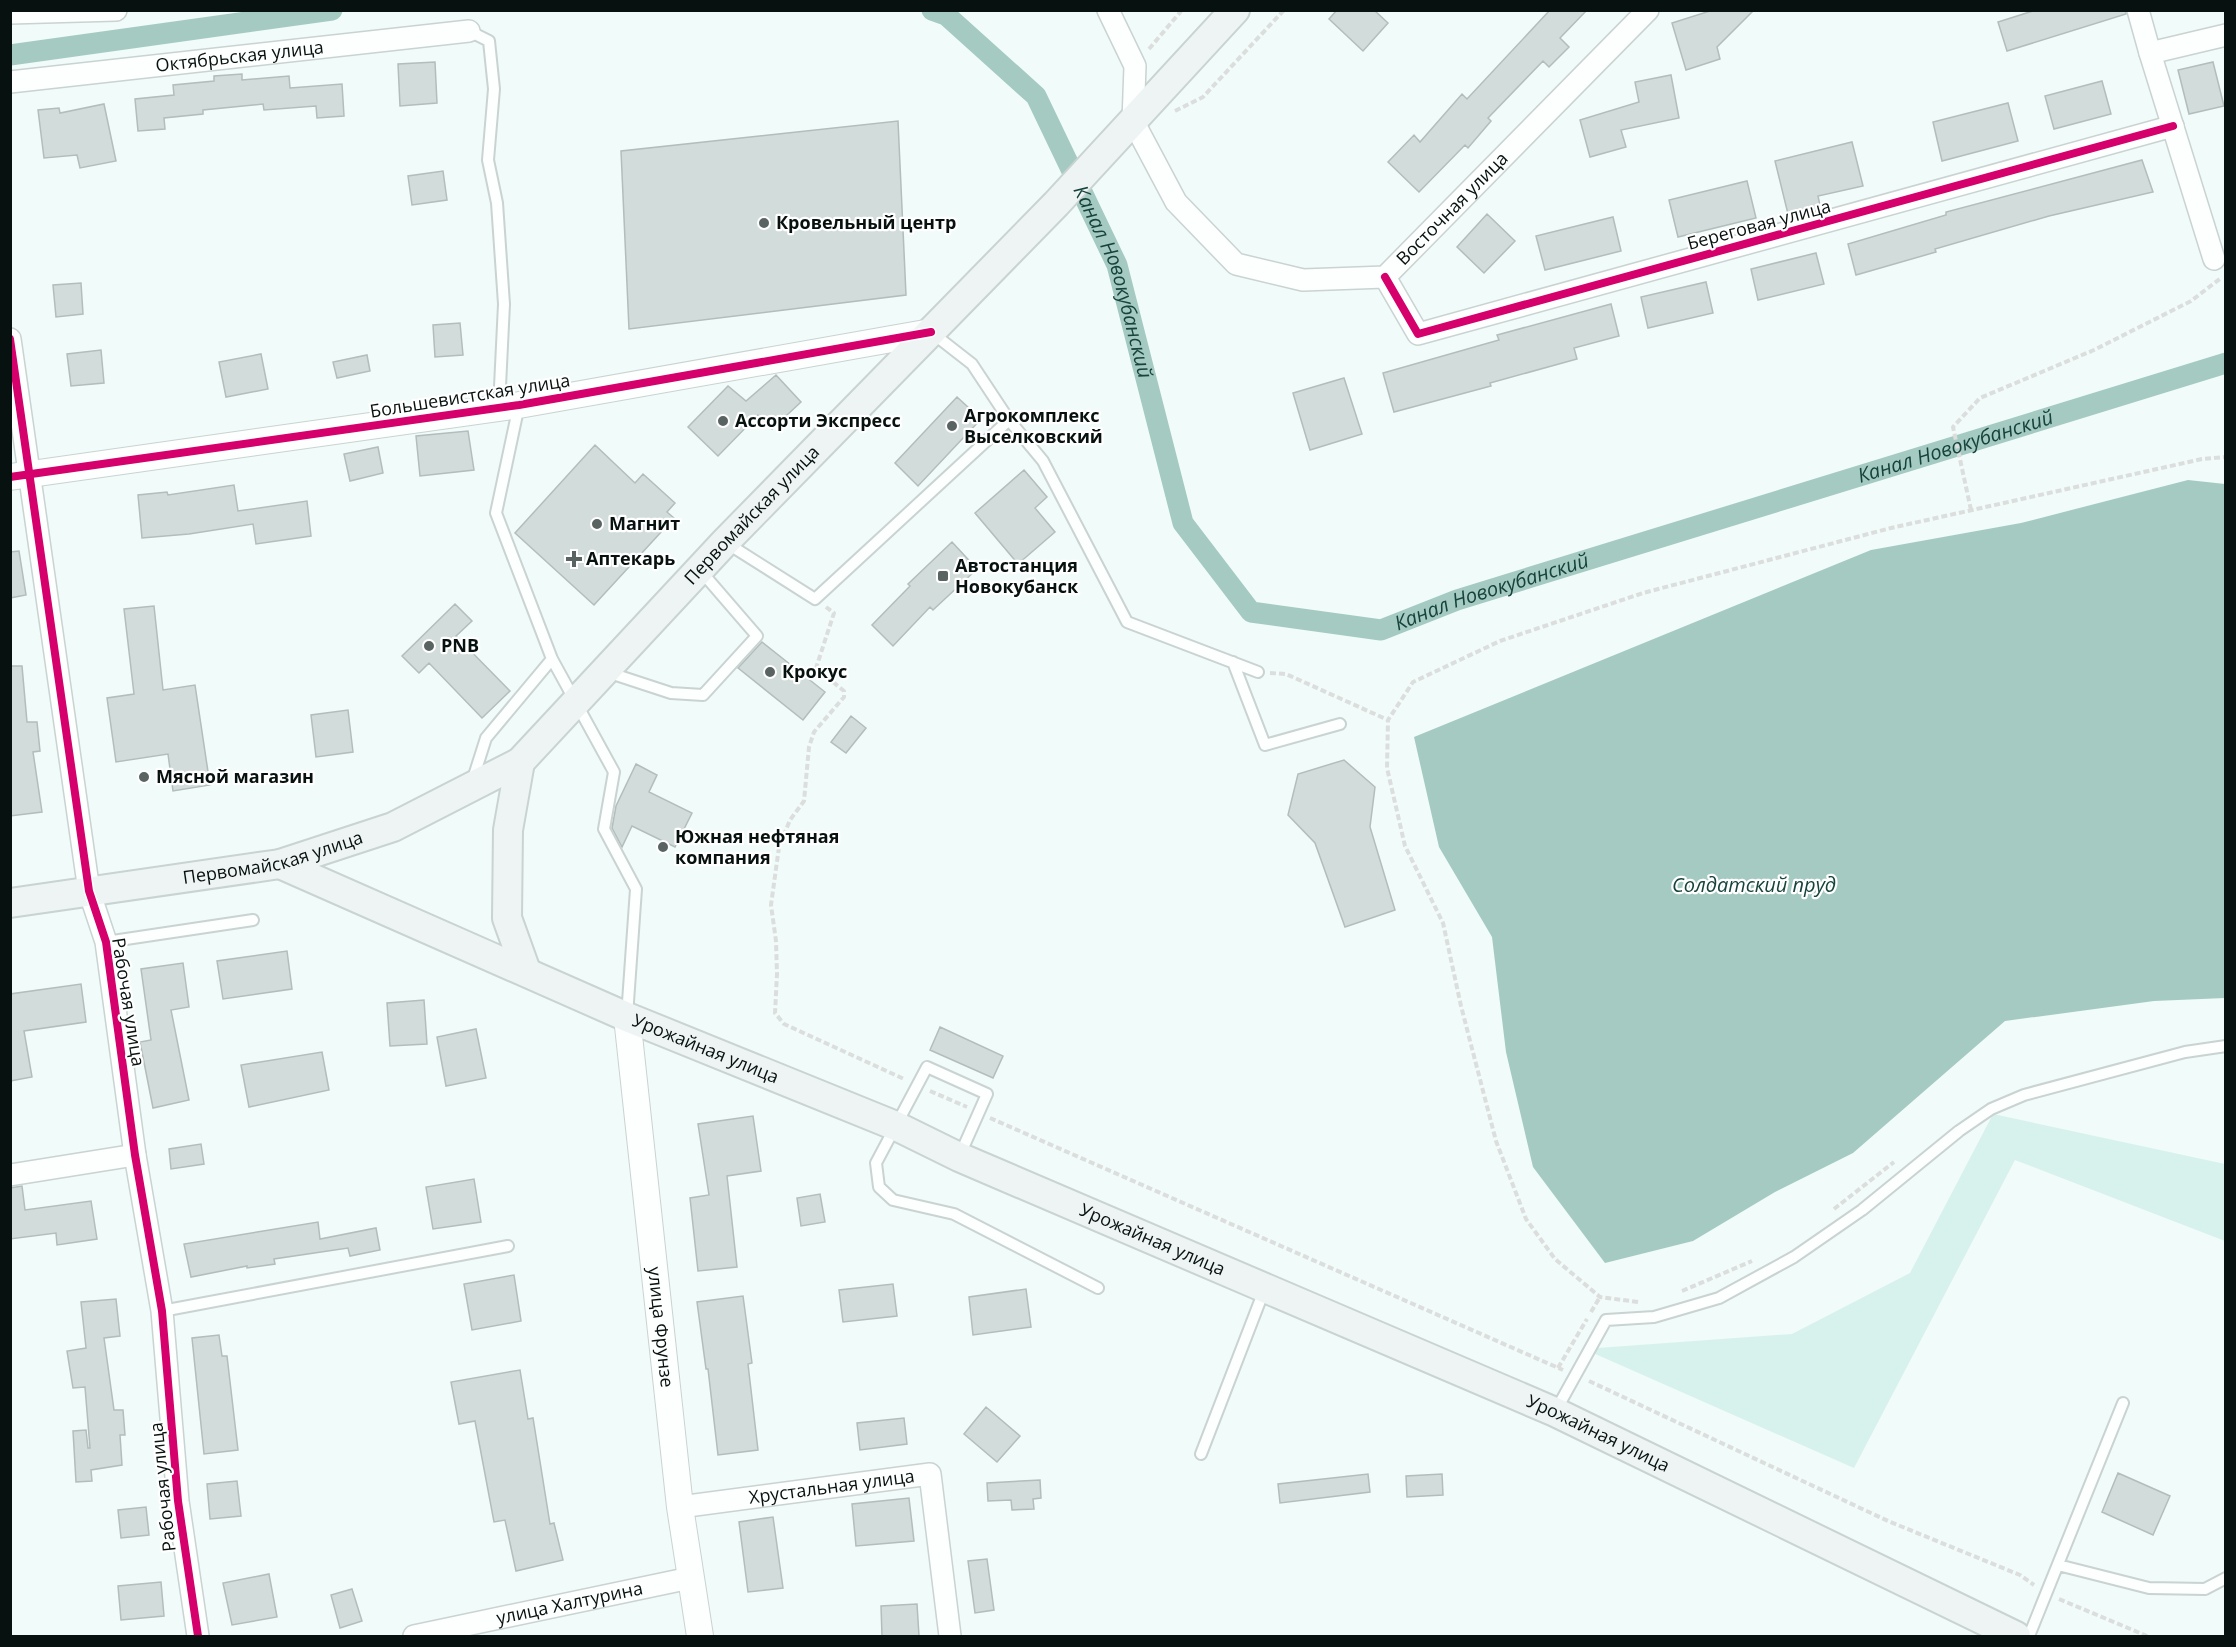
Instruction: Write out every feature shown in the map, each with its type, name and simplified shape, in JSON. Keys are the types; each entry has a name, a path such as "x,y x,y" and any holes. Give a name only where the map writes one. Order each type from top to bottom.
{"main road":[{"name":"Первомайская улица","path":"10,903 280,864 393,827 520,762 699,570 1109,147 1138,129 1235,10"},
{"path":"520,762 508,830 507,918 526,971"},
{"name":"Урожайная улица","path":"280,864 627,1017 896,1126 958,1157 1555,1412 2016,1636"}],"street":[{"path":"10,13 116,10"},
{"path":"1108,10 1135,66 1138,129"},
{"name":"Восточная улица","path":"1138,129 1176,202 1236,264 1303,280 1385,277 1648,10"},
{"path":"2138,10 2173,126 2220,267"},
{"name":"Октябрьская улица","path":"10,82 468,31"},
{"path":"2150,53 2226,35"},
{"name":"Береговая улица","path":"1385,277 1418,334 2173,126"},
{"name":"Большевистская улица","path":"20,476 509,406 931,332"},
{"name":"Рабочая улица","path":"10,339 20,476 89,891 106,942 135,1155 162,1311 178,1501 198,1636"},
{"name":"улица Фрунзе","path":"627,1017 680,1507 700,1636"},
{"path":"10,1175 135,1155"},
{"name":"Хрустальная улица","path":"680,1507 930,1474 950,1636"},
{"name":"улица Халтурина","path":"414,1636 690,1578"}],"lane":[{"path":"468,31 489,41 494,89 488,160 497,203 509,406 496,513 552,659 614,772 604,829 636,889 627,1017"},
{"path":"931,332 972,364 1009,420 1042,461 1127,622 1258,672"},
{"path":"726,542 815,599 1009,420"},
{"path":"604,670 671,693 703,695 757,636 699,570"},
{"path":"470,788 486,738 552,659"},
{"path":"1233,662 1265,746 1340,724"},
{"path":"106,942 253,920"},
{"path":"1555,1412 1606,1320 1654,1317 1719,1298 1738,1288 1794,1257 1862,1210 1959,1131 1991,1109 2035,1092 2185,1052 2226,1046"},
{"path":"958,1157 987,1094 927,1067 876,1162 879,1187 893,1200 954,1214 1098,1288"},
{"path":"162,1311 508,1246"},
{"path":"1201,1454 1265,1287"},
{"path":"2029,1636 2122,1403"},
{"path":"2058,1565 2149,1588 2205,1588 2226,1578"}],"path":[{"path":"1135,66 1182,10"},
{"path":"1138,129 1203,97 1284,10"},
{"path":"1971,510 1955,446 1953,427 1980,398 2094,350 2191,302 2220,267"},
{"path":"1558,1368 1600,1297 1555,1259 1526,1219 1496,1142 1461,1006 1443,923 1405,846 1387,768 1388,720 1413,682 1500,641 1643,593 1891,528 2202,459 2226,457"},
{"path":"815,599 834,613 816,668 844,691 844,698 814,732 809,747 804,801 790,820 779,847 771,905 777,952 775,1013 784,1024 979,1113 1575,1375 1888,1521 2020,1575 2046,1593 2147,1636"},
{"path":"1258,672 1286,674 1388,720"}],"shaded area":[{"path":"1993,1114 2225,1164 2225,1241 2015,1160 1854,1468 1584,1349 1792,1334 1910,1273"}],"water":[{"name":"Солдатский пруд","path":"2188,480 2225,484 2225,998 2154,1001 2005,1021 1853,1153 1775,1192 1693,1241 1605,1263 1533,1167 1506,1052 1492,937 1439,847 1414,737 1871,550 2021,523"}],"building":[{"path":"1337,10 1374,10 1388,23 1363,51 1329,19"},
{"path":"1550,10 1587,10 1560,38 1569,47 1549,67 1543,61 1488,118 1491,121 1468,148 1465,145 1419,192 1388,162 1414,135 1420,142 1462,94 1467,99"},
{"path":"1713,10 1754,10 1717,47 1720,59 1686,70 1672,23"},
{"path":"2036,10 2126,10 2126,14 2007,51 1998,22"},
{"path":"435,62 437,103 400,106 398,64"},
{"path":"2213,62 2224,106 2189,114 2178,70"},
{"path":"242,74 242,80 289,76 290,88 342,84 344,116 317,118 316,106 264,110 263,104 203,110 203,114 164,118 165,129 138,131 135,99 174,95 173,85 214,81 214,76"},
{"path":"1671,75 1679,118 1621,130 1626,147 1590,157 1580,120 1639,102 1635,82"},
{"path":"2102,81 2111,114 2054,129 2045,96"},
{"path":"2008,103 2018,141 1942,161 1933,122"},
{"path":"104,104 116,161 80,168 77,155 44,158 38,110 59,108 60,113"},
{"name":"Кровельный центр","path":"898,121 906,295 629,329 621,151"},
{"path":"1852,142 1863,186 1818,196 1821,210 1789,218 1775,161"},
{"path":"2142,160 2153,192 2049,216 1856,275 1848,244 1946,215 1946,212"},
{"path":"443,171 447,200 412,205 408,176"},
{"path":"1747,181 1756,218 1678,237 1669,200"},
{"path":"1487,214 1515,241 1484,273 1457,247"},
{"path":"1613,217 1621,251 1545,270 1536,236"},
{"path":"1816,253 1824,284 1758,300 1751,269"},
{"path":"1706,282 1713,313 1648,328 1641,297"},
{"path":"81,283 83,314 56,317 53,285"},
{"path":"1611,304 1619,336 1574,348 1577,359 1490,383 1491,386 1394,412 1383,373 1499,340 1497,335"},
{"path":"460,323 463,355 435,357 433,325"},
{"path":"101,350 104,383 71,386 67,354"},
{"path":"261,354 268,389 226,397 219,362"},
{"path":"367,355 370,371 337,378 333,362"},
{"path":"776,375 801,402 772,429 758,415 718,456 688,427 728,386 746,401"},
{"path":"1344,378 1362,434 1310,450 1293,393"},
{"path":"957,397 981,419 918,486 895,463"},
{"path":"468,431 474,470 420,476 416,436"},
{"path":"595,445 635,483 643,474 675,503 667,512 674,518 594,605 515,533"},
{"path":"378,447 383,473 350,481 344,454"},
{"path":"1024,470 1047,497 1035,508 1055,532 1018,564 975,513"},
{"path":"234,485 238,511 307,501 311,536 256,544 253,524 189,534 142,538 138,495 167,492 168,495"},
{"path":"952,542 977,569 933,610 930,607 893,646 872,625 910,586 908,584"},
{"path":"19,551 26,595 10,598 10,552"},
{"path":"455,604 472,621 456,636 510,691 482,718 429,663 419,673 402,656"},
{"path":"154,606 163,690 195,685 210,785 173,791 168,754 116,762 107,698 134,694 124,609"},
{"path":"762,642 825,692 803,720 738,668"},
{"path":"10,666 22,666 27,722 37,722 40,751 33,752 42,812 10,816"},
{"path":"348,710 353,752 316,757 311,715"},
{"path":"851,716 866,728 846,753 831,742"},
{"path":"1344,760 1375,787 1370,827 1395,910 1345,927 1315,843 1288,815 1298,774"},
{"path":"636,764 657,775 649,792 692,813 675,847 632,826 622,847 612,828 616,806"},
{"path":"287,951 292,989 223,999 217,961"},
{"path":"183,963 189,1007 171,1010 189,1100 153,1108 140,1042 151,1040 141,969"},
{"path":"81,984 86,1022 24,1031 32,1077 10,1081 10,994"},
{"path":"424,1000 427,1044 390,1046 387,1003"},
{"path":"940,1027 1003,1056 993,1078 930,1050"},
{"path":"476,1029 486,1078 446,1086 437,1037"},
{"path":"322,1052 329,1090 249,1107 241,1065"},
{"path":"753,1116 761,1171 727,1176 737,1267 698,1271 690,1198 709,1195 698,1124"},
{"path":"201,1144 204,1164 171,1169 169,1149"},
{"path":"474,1179 481,1222 433,1229 426,1187"},
{"path":"22,1186 25,1210 91,1201 97,1239 57,1245 56,1233 10,1239 10,1188"},
{"path":"820,1194 825,1222 801,1226 797,1198"},
{"path":"318,1222 320,1239 376,1228 380,1250 350,1256 348,1248 274,1259 275,1264 247,1268 247,1266 191,1277 184,1244"},
{"path":"514,1275 521,1321 472,1330 464,1284"},
{"path":"893,1284 897,1316 843,1322 839,1290"},
{"path":"1026,1289 1031,1327 973,1335 969,1297"},
{"path":"743,1296 752,1363 748,1364 758,1450 718,1455 697,1302"},
{"path":"116,1299 120,1336 104,1338 114,1410 123,1410 125,1435 120,1435 122,1465 91,1470 92,1481 76,1482 73,1431 86,1430 88,1448 90,1448 85,1387 73,1388 67,1351 86,1348 81,1302"},
{"path":"219,1335 222,1356 227,1356 238,1450 204,1454 192,1338"},
{"path":"520,1370 528,1419 533,1418 550,1524 554,1523 563,1560 516,1571 505,1520 494,1522 475,1421 459,1424 451,1382"},
{"path":"986,1407 1020,1436 997,1462 964,1434"},
{"path":"904,1418 907,1444 860,1450 857,1423"},
{"path":"2118,1473 2170,1496 2153,1535 2102,1512"},
{"path":"1368,1474 1370,1492 1280,1503 1278,1484"},
{"path":"1442,1474 1443,1495 1407,1497 1406,1476"},
{"path":"1040,1480 1041,1498 1033,1499 1034,1509 1012,1510 1011,1500 988,1501 987,1483"},
{"path":"237,1481 241,1516 210,1519 207,1484"},
{"path":"909,1498 914,1541 856,1546 852,1504"},
{"path":"146,1507 149,1535 121,1538 118,1510"},
{"path":"773,1517 783,1588 748,1592 739,1522"},
{"path":"987,1559 994,1610 975,1613 968,1561"},
{"path":"269,1574 277,1617 232,1625 223,1583"},
{"path":"161,1582 164,1616 121,1620 118,1586"},
{"path":"352,1589 362,1621 340,1628 331,1595"},
{"path":"917,1604 919,1636 882,1636 881,1606"}],"waterway":[{"name":"Канал Новокубанский","path":"10,55 332,10"},
{"name":"Канал Новокубанский","path":"932,10 946,15 1036,96 1117,265 1183,523 1251,612 1381,630 1457,600 2226,363"}],"cycle path":[{"path":"1385,277 1418,334 2173,126"},
{"path":"10,477 519,405 931,332"},
{"path":"10,339 89,891 106,942 135,1155 162,1311 178,1501 198,1636"}],"place":[{"name":"Кровельный центр","path":"764,223"},
{"name":"Ассорти Экспресс","path":"723,421"},
{"name":"Агрокомплекс Выселковский","path":"952,426"},
{"name":"Магнит","path":"597,524"},
{"name":"Аптекарь","path":"574,559"},
{"name":"Автостанция Новокубанск","path":"943,576"},
{"name":"PNB","path":"429,646"},
{"name":"Крокус","path":"770,672"},
{"name":"Мясной магазин","path":"144,777"},
{"name":"Южная нефтяная компания","path":"663,847"}]}
